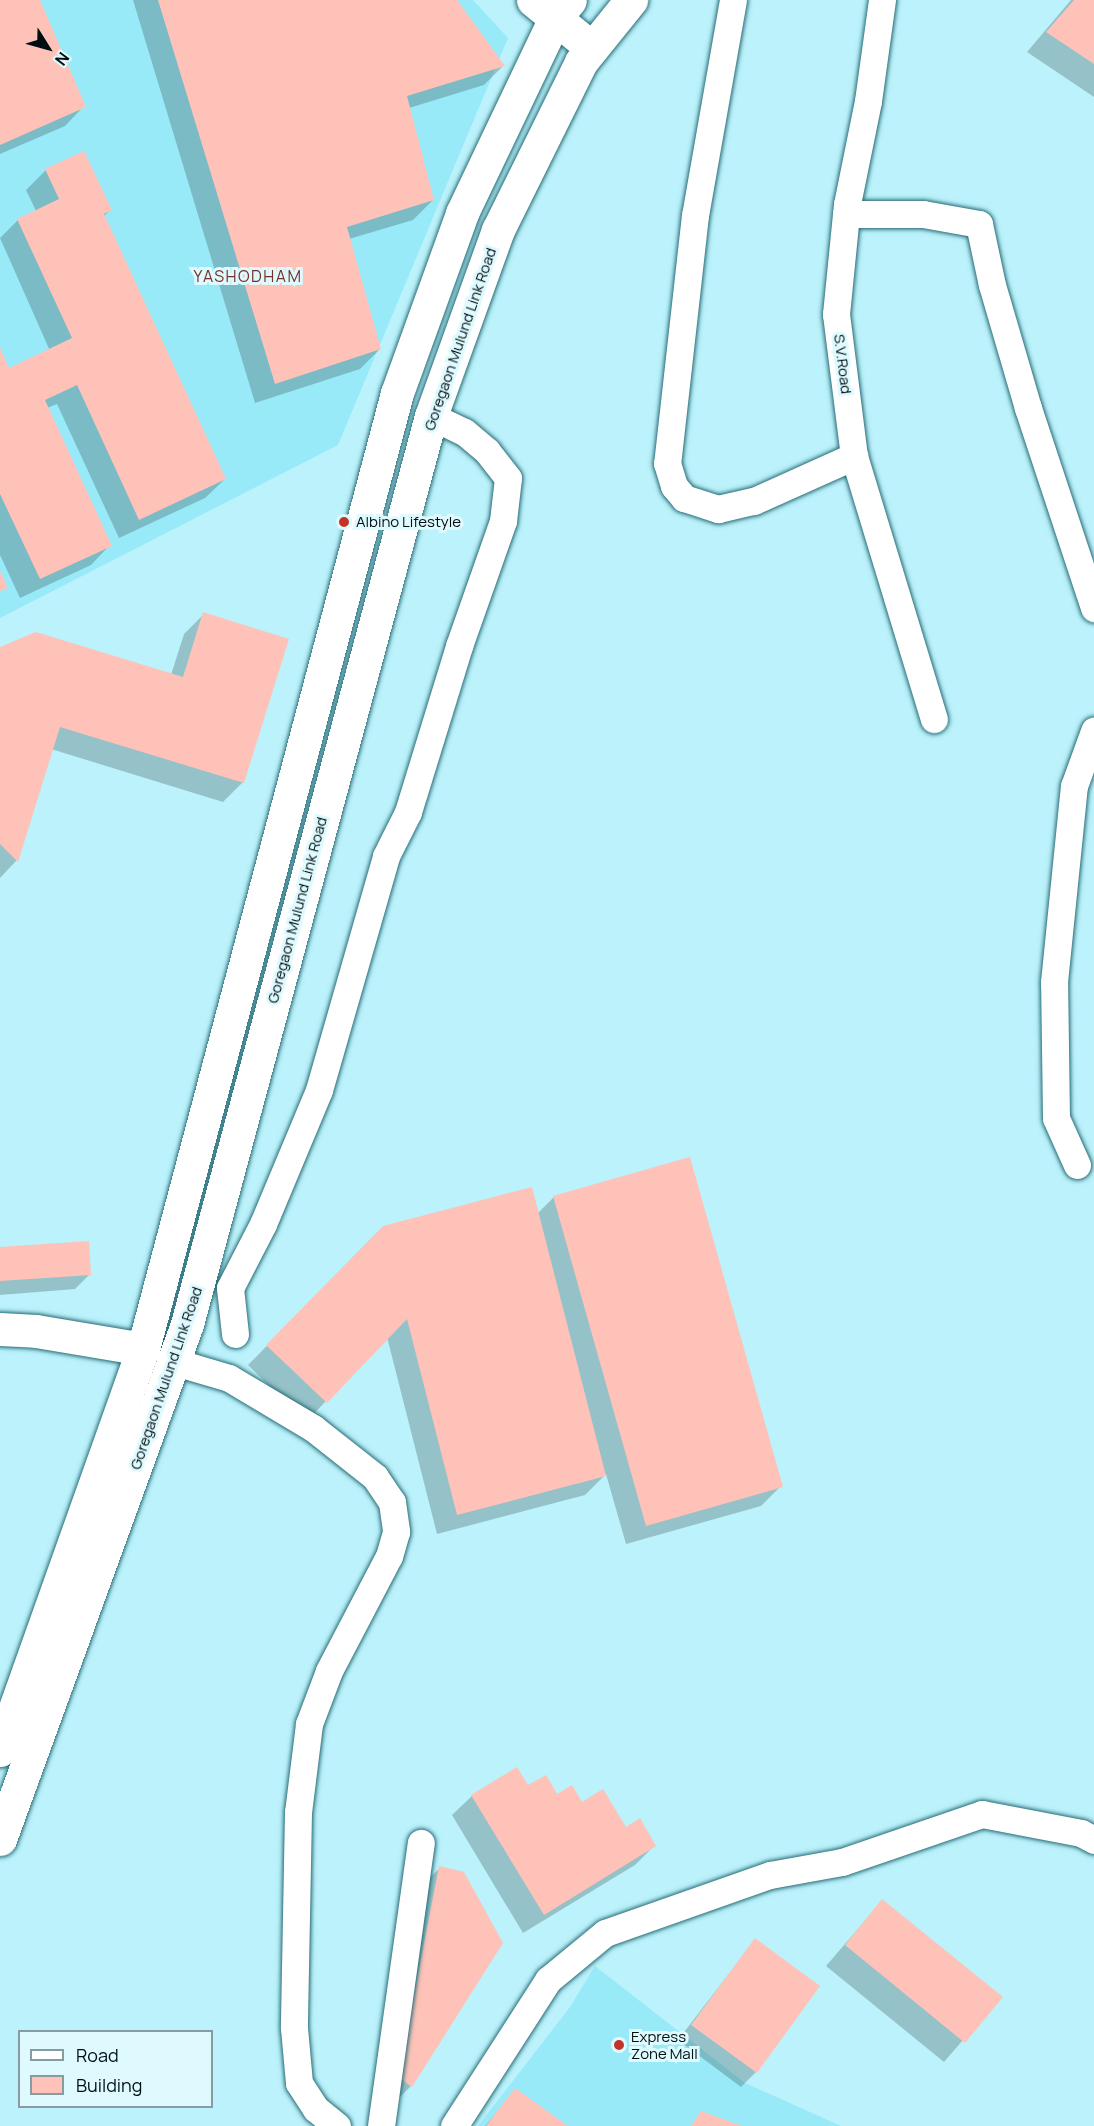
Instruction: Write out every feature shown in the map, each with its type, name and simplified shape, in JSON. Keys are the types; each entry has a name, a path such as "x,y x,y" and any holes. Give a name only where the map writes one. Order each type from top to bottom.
{"main road":[{"name":"Goregaon Mulund Link Road","path":"0,1839 175,1362 407,515 431,416 498,230 592,48 631,0"},
{"name":"Goregaon Mulund Link Road","path":"0,1750 143,1349 397,393 462,213 553,6"},
{"path":"553,6 592,48"},
{"path":"368,503 407,515"},
{"path":"0,1329 36,1331 143,1349"}],"street":[{"path":"733,0 694,215 667,463 674,486 684,498 718,509 754,501 854,456"},
{"name":"S.V.Road","path":"882,0 846,214 837,314 854,456 934,719"},
{"path":"846,214 923,214 979,224 992,285 1028,408 1094,608"},
{"path":"235,1334 230,1288 263,1224 319,1090 386,856 423,771 459,646 503,521 508,478 487,451 464,432 431,416"},
{"path":"1077,1165 1056,1118 1054,982 1074,786 1094,731"},
{"path":"175,1362 229,1378 313,1428 375,1477 392,1502 396,1532 389,1556 328,1671 309,1724 298,1812 294,2028 298,2083 316,2109 337,2126"},
{"path":"454,2126 548,1980 605,1933 770,1875 842,1862 982,1814 1081,1833 1094,1840"},
{"path":"381,2126 421,1843"}],"shaded area":[{"path":"0,0 473,0 508,38 338,445 0,618"},
{"name":"Express Zone Mall","path":"595,1966 745,2083 841,2126 478,2126 570,2007"}],"building":[{"path":"0,0 40,0 86,107 0,145"},
{"path":"158,0 457,0 505,66 407,96 434,200 347,227 381,349 275,384"},
{"path":"1074,0 1094,0 1094,64 1046,32"},
{"path":"84,151 112,210 104,214 226,479 139,520 77,385 45,400 112,546 40,579 0,494 0,348 9,368 72,338 17,219 59,199 45,169"},
{"path":"0,571 8,588 0,591"},
{"path":"203,612 289,639 244,783 60,727 18,862 0,844 0,647 36,632 183,677"},
{"path":"690,1157 783,1487 646,1526 553,1196"},
{"path":"532,1187 606,1476 457,1515 407,1319 327,1403 266,1345 383,1226"},
{"path":"89,1241 91,1275 0,1281 0,1247"},
{"path":"517,1767 528,1785 546,1775 557,1794 572,1785 582,1802 603,1789 626,1827 640,1818 656,1846 544,1915 471,1795"},
{"path":"439,1866 464,1872 503,1943 412,2087 398,2077"},
{"path":"882,1899 1003,1997 965,2043 845,1945"},
{"path":"755,1938 820,1986 757,2073 691,2025"},
{"path":"515,2088 568,2126 486,2126"},
{"path":"701,2111 742,2126 691,2126"}],"place":[{"name":"Albino Lifestyle","path":"344,522"},
{"name":"Express Zone Mall","path":"619,2045"}],"district":[{"name":"YASHODHAM","path":"248,276"}]}
